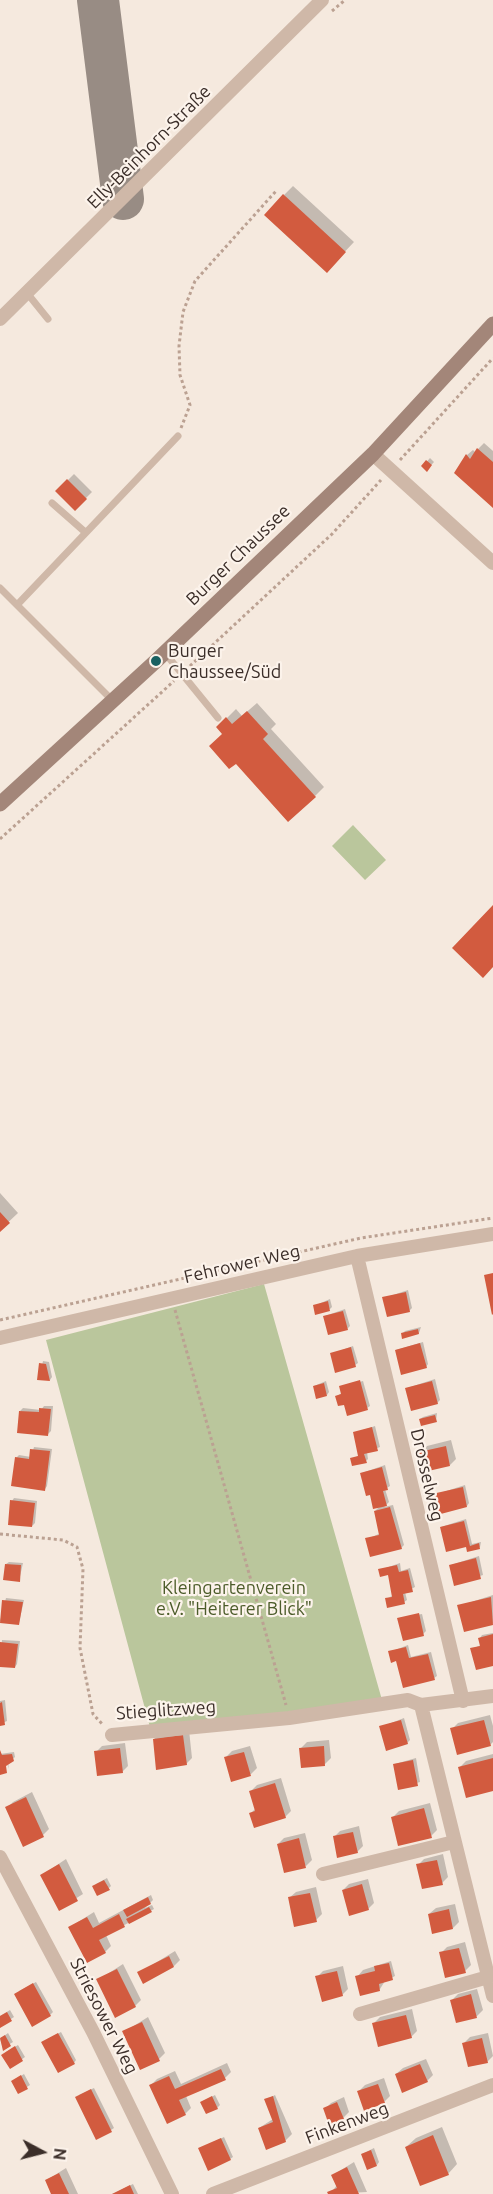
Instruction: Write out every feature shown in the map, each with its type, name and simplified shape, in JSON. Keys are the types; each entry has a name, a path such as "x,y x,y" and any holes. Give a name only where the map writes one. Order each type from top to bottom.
{"main road":[{"name":"Burger Chaussee","path":"0,804 165,653 373,454 493,324"}],"street":[{"name":"Elly-Beinhorn-Straße","path":"0,319 322,0"},
{"path":"373,454 493,563"},
{"name":"Fehrower Weg","path":"0,1338 357,1256 493,1234"},
{"name":"Drosselweg","path":"357,1256 463,1701"},
{"name":"Stieglitzweg","path":"112,1735 289,1718 408,1700 421,1705 493,1696"},
{"path":"421,1705 493,1996"},
{"path":"323,1874 454,1842"},
{"name":"Striesower Weg","path":"0,1859 93,2032 172,2194"},
{"path":"360,2014 488,1977"},
{"name":"Finkenweg","path":"213,2194 493,2085"}],"lane":[{"path":"27,293 48,319"},
{"path":"17,605 178,436"},
{"path":"52,502 85,532"},
{"path":"0,588 113,701"},
{"path":"165,653 218,718"}],"path":[{"path":"178,436 190,405 180,375 179,346 183,312 195,281 276,191"},
{"path":"0,839 332,534 493,358"},
{"path":"167,1283 289,1718"},
{"name":"Stieglitzweg","path":"0,1534 63,1540 77,1547 83,1569 80,1648 86,1683 93,1714 112,1735"}],"green space":[{"path":"353,825 386,860 365,880 332,846"},
{"name":"Kleingartenverein e.V. \"Heiterer Blick\"","path":"264,1284 382,1700 151,1731 46,1340"}],"building":[{"path":"283,194 346,252 327,273 264,215"},
{"path":"477,448 493,462 493,508 454,473 466,454 470,459"},
{"path":"426,460 432,465 427,472 421,466"},
{"path":"67,479 87,499 75,511 55,491"},
{"path":"247,711 268,734 263,739 316,797 288,822 236,764 229,769 209,746 222,734 216,727 226,717 232,724"},
{"path":"493,905 493,967 483,978 452,948"},
{"path":"0,1212 10,1223 0,1232"},
{"path":"493,1273 493,1314 492,1315 484,1275"},
{"path":"406,1292 410,1312 387,1317 382,1297"},
{"path":"328,1301 330,1311 315,1315 313,1305"},
{"path":"343,1311 348,1330 328,1335 323,1316"},
{"path":"418,1329 419,1334 402,1339 401,1333"},
{"path":"420,1343 427,1368 401,1375 395,1350"},
{"path":"351,1347 356,1367 335,1373 330,1353"},
{"path":"39,1363 46,1364 50,1381 37,1380"},
{"path":"360,1380 368,1410 347,1416 344,1405 338,1406 335,1396 341,1394 339,1386"},
{"path":"432,1381 438,1404 411,1411 405,1388"},
{"path":"324,1383 327,1396 316,1399 313,1386"},
{"path":"39,1408 51,1409 48,1436 17,1433 19,1411 39,1412"},
{"path":"435,1415 437,1422 421,1426 419,1419"},
{"path":"372,1427 378,1451 364,1454 367,1463 352,1466 350,1458 358,1456 353,1432"},
{"path":"446,1446 450,1466 424,1472 419,1452"},
{"path":"30,1449 50,1451 45,1491 11,1486 15,1457 29,1459"},
{"path":"382,1467 388,1490 383,1491 387,1506 373,1509 370,1495 366,1496 360,1473"},
{"path":"463,1487 467,1507 437,1515 432,1494"},
{"path":"10,1500 35,1503 32,1527 8,1525"},
{"path":"390,1507 402,1549 370,1557 365,1538 379,1535 374,1511"},
{"path":"464,1521 470,1546 479,1543 480,1549 467,1552 466,1547 446,1552 440,1527"},
{"path":"476,1558 481,1579 454,1586 449,1565"},
{"path":"5,1564 21,1565 20,1582 3,1580"},
{"path":"397,1565 399,1572 408,1570 413,1592 403,1594 405,1604 387,1608 385,1598 392,1597 388,1575 380,1577 378,1569"},
{"path":"491,1597 493,1625 464,1632 457,1605"},
{"path":"2,1600 23,1602 19,1625 0,1623"},
{"path":"419,1613 424,1636 403,1641 397,1618"},
{"path":"493,1634 493,1666 476,1670 470,1648 480,1646 478,1638"},
{"path":"0,1642 18,1644 15,1668 0,1667"},
{"path":"406,1647 409,1658 428,1654 435,1680 403,1688 396,1661 391,1663 388,1651"},
{"path":"2,1702 5,1725 0,1726 0,1703"},
{"path":"401,1720 408,1744 386,1751 379,1726"},
{"path":"484,1720 491,1746 457,1755 450,1728"},
{"path":"183,1735 187,1765 156,1770 153,1739"},
{"path":"324,1746 325,1766 301,1768 299,1748"},
{"path":"120,1748 123,1773 97,1776 94,1751"},
{"path":"0,1750 2,1755 12,1754 14,1761 6,1766 7,1773 0,1775"},
{"path":"244,1752 251,1776 231,1782 224,1757"},
{"path":"493,1758 493,1791 466,1798 458,1767"},
{"path":"413,1760 418,1786 398,1790 393,1764"},
{"path":"275,1783 286,1818 254,1828 249,1813 255,1811 249,1791"},
{"path":"26,1797 44,1837 23,1847 5,1807"},
{"path":"424,1808 432,1838 398,1846 391,1817"},
{"path":"353,1832 358,1853 337,1858 333,1836"},
{"path":"299,1838 306,1868 284,1873 277,1844"},
{"path":"437,1860 443,1885 422,1889 416,1864"},
{"path":"59,1864 78,1901 59,1911 40,1875"},
{"path":"104,1880 110,1890 97,1896 92,1886"},
{"path":"362,1884 369,1910 349,1916 342,1890"},
{"path":"310,1893 317,1922 294,1927 288,1897"},
{"path":"148,1897 151,1904 127,1917 123,1910"},
{"path":"149,1907 152,1912 129,1924 126,1919"},
{"path":"449,1909 453,1929 432,1934 428,1914"},
{"path":"119,1914 125,1927 99,1940 106,1953 87,1963 68,1927 87,1917 93,1928"},
{"path":"459,1948 466,1973 445,1978 439,1952"},
{"path":"169,1956 174,1967 143,1984 137,1972"},
{"path":"389,1963 393,1980 379,1984 380,1991 360,1996 355,1976 375,1971 374,1966"},
{"path":"117,1969 136,2007 115,2018 96,1979"},
{"path":"337,1971 343,1996 322,2002 315,1976"},
{"path":"33,1983 51,2016 32,2027 14,1994"},
{"path":"471,1994 477,2018 456,2023 450,2000"},
{"path":"7,2012 12,2021 0,2028 0,2016"},
{"path":"406,2015 412,2038 378,2047 372,2023"},
{"path":"142,2022 160,2061 140,2070 122,2031"},
{"path":"58,2033 75,2064 58,2073 41,2042"},
{"path":"5,2035 11,2046 3,2051 0,2038"},
{"path":"482,2038 488,2063 468,2067 462,2043"},
{"path":"15,2046 23,2061 10,2069 1,2055"},
{"path":"420,2064 428,2082 402,2093 395,2074"},
{"path":"221,2069 226,2080 179,2100 186,2115 167,2124 149,2085 169,2076 175,2089"},
{"path":"21,2075 28,2089 18,2094 11,2081"},
{"path":"378,2084 385,2103 364,2111 357,2091"},
{"path":"91,2089 112,2132 96,2140 75,2097"},
{"path":"212,2096 218,2109 206,2114 200,2102"},
{"path":"273,2096 286,2142 266,2150 258,2128 273,2122 264,2099"},
{"path":"337,2102 344,2119 329,2125 323,2108"},
{"path":"433,2135 449,2175 420,2186 405,2147"},
{"path":"221,2138 231,2160 208,2171 198,2148"},
{"path":"371,2150 377,2166 367,2170 361,2154"},
{"path":"347,2167 359,2194 328,2194 327,2192 337,2188 331,2175"},
{"path":"59,2173 69,2194 51,2194 45,2180"},
{"path":"130,2185 134,2194 112,2194"}],"taxiway":[{"path":"98,0 123,199"}],"place":[{"name":"Burger Chaussee/Süd","path":"156,661"}]}
